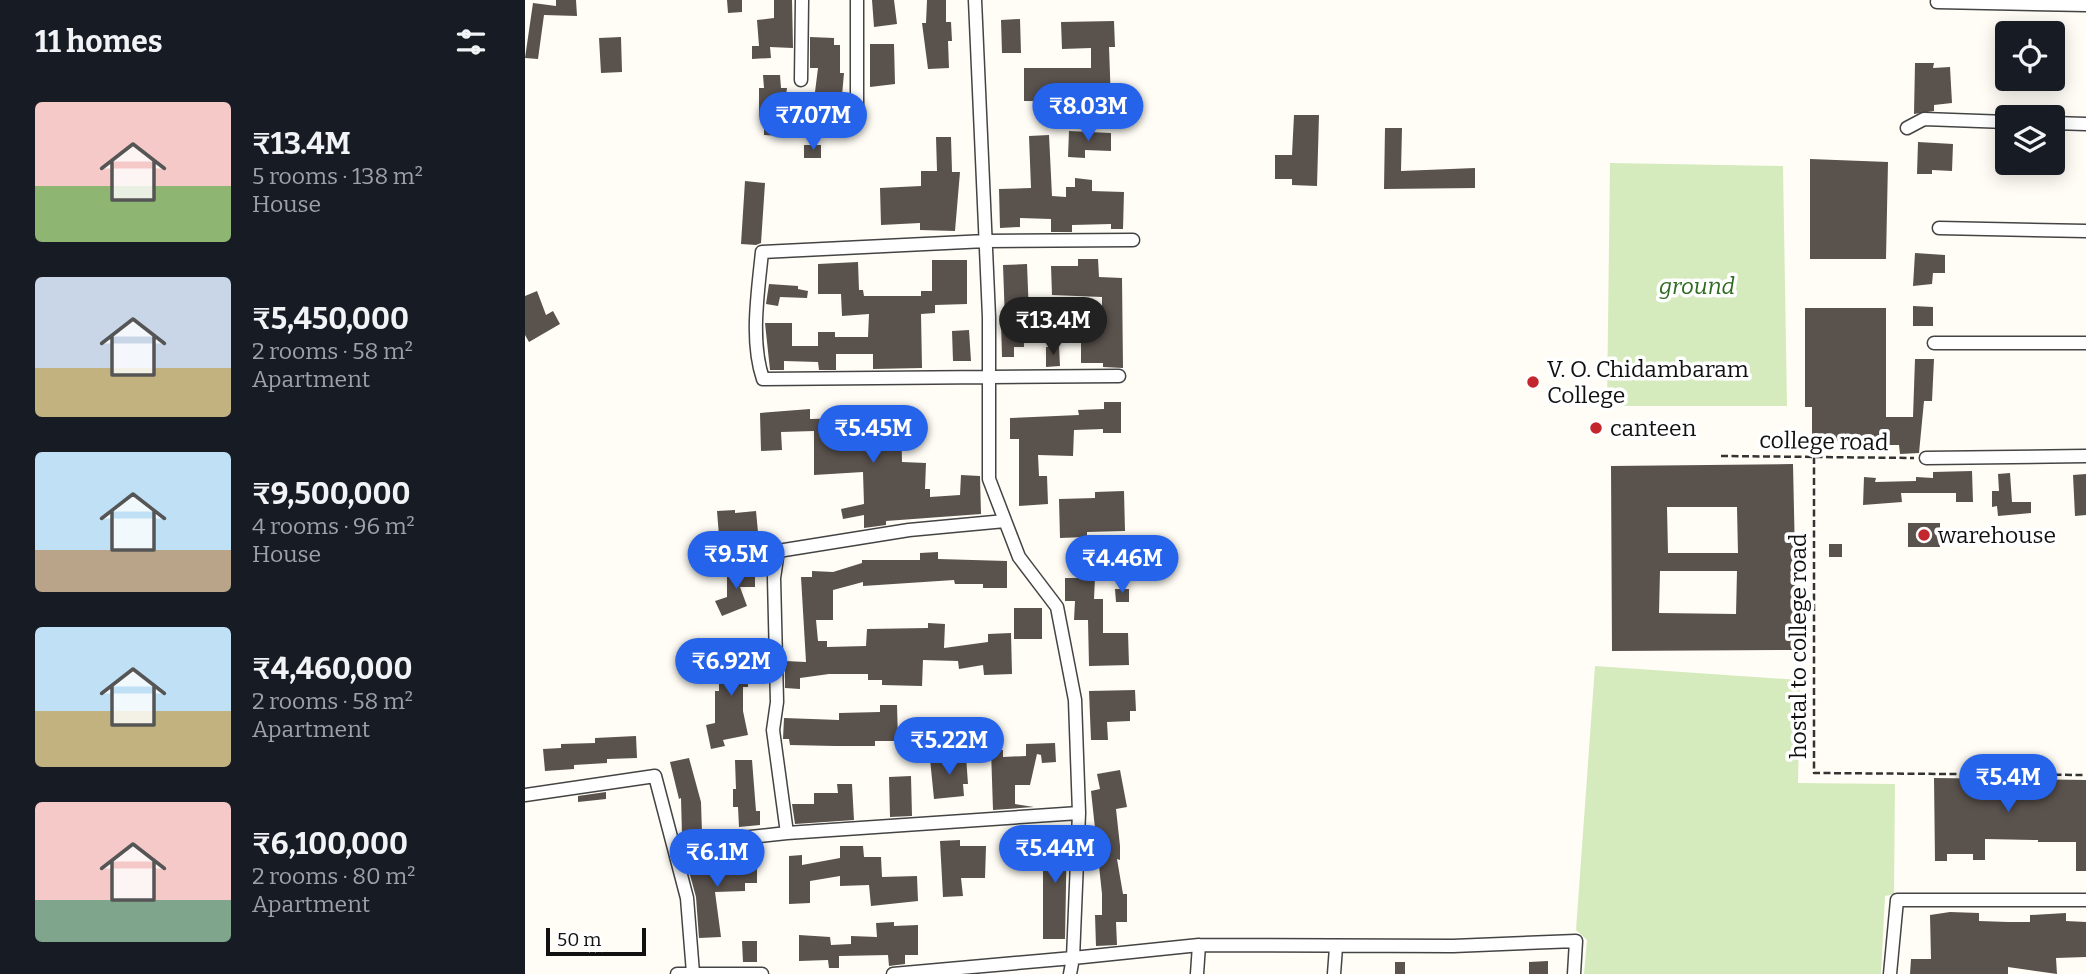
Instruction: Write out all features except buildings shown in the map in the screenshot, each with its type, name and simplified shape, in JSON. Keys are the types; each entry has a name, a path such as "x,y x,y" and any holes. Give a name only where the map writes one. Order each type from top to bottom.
{"street":[{"path":"801,80 802,0"},
{"path":"857,0 857,110"},
{"path":"975,0 986,241 989,479 1019,557 1057,607 1075,699 1079,813 1073,958 1070,974"},
{"path":"1937,2 2086,5"},
{"path":"1906,128 1924,119 1995,122"},
{"path":"2065,123 2086,124"},
{"path":"1938,228 2086,231"},
{"path":"1119,376 763,379 758,365 757,302 762,252 986,241 1133,240"},
{"path":"1934,343 2086,343"},
{"path":"1926,458 2086,456"},
{"path":"787,833 773,730 777,702 774,578 778,551 909,530 1005,521"},
{"path":"525,795 655,776 687,898 693,973"},
{"path":"675,845 787,833 1079,813"},
{"path":"1890,974 1897,900 2086,900"},
{"path":"893,974 1199,945 1336,947 1576,941 1574,974"},
{"path":"1197,974 1199,945"},
{"path":"1334,974 1336,947"},
{"path":"677,974 762,974"}],"path":[{"name":"college road","path":"1721,456 1926,458"},
{"name":"hostal to college road","path":"1814,457 1814,773 2086,775"}],"green space":[{"name":"ground","path":"1610,163 1783,166 1787,406 1607,406"},
{"path":"1595,666 1800,680 1798,783 1895,784 1894,894 1885,896 1881,974 1584,974 1587,940 1576,930"}],"place":[{"name":"V. O. Chidambaram College","path":"1533,382"},
{"name":"canteen","path":"1596,428"},
{"name":"warehouse","path":"1924,535"}]}
